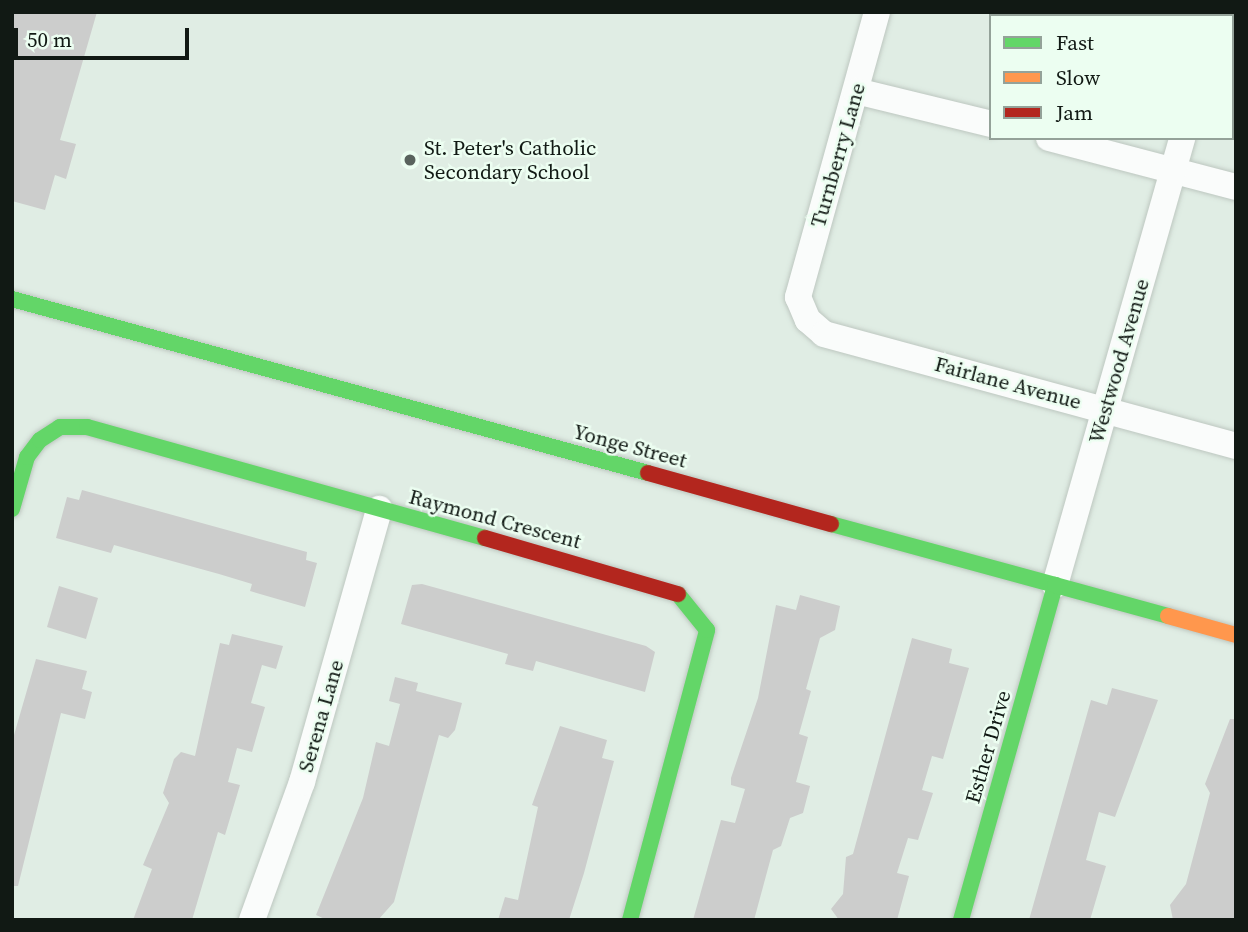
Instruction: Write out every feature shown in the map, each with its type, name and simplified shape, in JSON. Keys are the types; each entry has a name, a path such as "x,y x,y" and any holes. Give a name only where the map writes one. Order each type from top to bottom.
{"street":[{"name":"Turnberry Lane","path":"798,297 877,12"},
{"path":"856,91 989,124"},
{"path":"1057,140 1236,187"},
{"name":"Westwood Avenue","path":"1055,585 1182,140"},
{"name":"Fairlane Avenue","path":"798,297 808,320 824,334 1236,446"},
{"name":"Yonge Street","path":"12,299 1236,635"},
{"name":"Raymond Crescent","path":"12,509 27,457 49,433 73,425 669,589 698,612 707,630 703,656 630,920"},
{"name":"Serena Lane","path":"252,920 302,782 379,509"},
{"name":"Esther Drive","path":"961,920 1055,585"}],"building":[{"path":"12,12 97,12 60,140 76,144 66,179 55,175 45,210 12,201"},
{"path":"82,490 307,552 306,560 317,563 305,607 250,591 252,584 219,574 114,545 111,553 56,538 67,497 79,500"},
{"path":"422,584 646,646 655,652 645,692 536,661 533,671 505,664 508,654 401,624 412,585"},
{"path":"59,586 98,598 86,639 47,627"},
{"path":"800,595 840,606 835,630 820,638 806,689 811,691 799,734 808,737 796,782 810,786 803,813 790,818 781,846 773,850 754,920 693,920 721,820 735,823 745,789 731,785 731,778 758,698 776,605 796,610"},
{"path":"232,634 283,646 276,669 262,665 251,703 265,707 252,752 237,748 228,782 240,785 225,835 218,832 192,920 133,920 152,869 143,865 169,803 163,793 174,759 181,752 195,756 220,643 229,645"},
{"path":"912,638 952,649 949,663 969,668 943,759 932,756 922,790 933,793 918,840 908,838 897,873 909,876 897,920 839,920 831,909 843,894 846,857 853,854"},
{"path":"36,659 87,671 82,689 92,692 85,719 61,713 18,886 12,886 12,742"},
{"path":"395,677 418,683 416,691 462,703 455,730 448,738 439,735 394,902 378,920 327,920 316,915 363,798 376,742 389,746 400,704 389,701"},
{"path":"1112,688 1158,700 1115,817 1099,812 1086,860 1106,866 1090,920 1029,920 1091,700 1107,705"},
{"path":"1230,719 1236,719 1236,920 1173,920 1170,905 1186,884 1210,793 1205,784"},
{"path":"560,726 607,740 602,758 614,761 569,920 498,920 505,897 518,900 538,807 532,805"}],"traffic: fast":[{"path":"12,299 648,473"},
{"path":"12,509 27,457 40,440 60,427 87,427 485,538"},
{"path":"831,524 1055,585"},
{"path":"961,920 1055,585 1168,616"},
{"path":"630,920 707,630 678,594"}],"traffic: slow":[{"path":"1168,616 1236,635"}],"traffic: jam":[{"path":"648,473 831,524"},
{"path":"485,538 678,594"}],"place":[{"name":"St. Peter's Catholic Secondary School","path":"410,160"}]}
